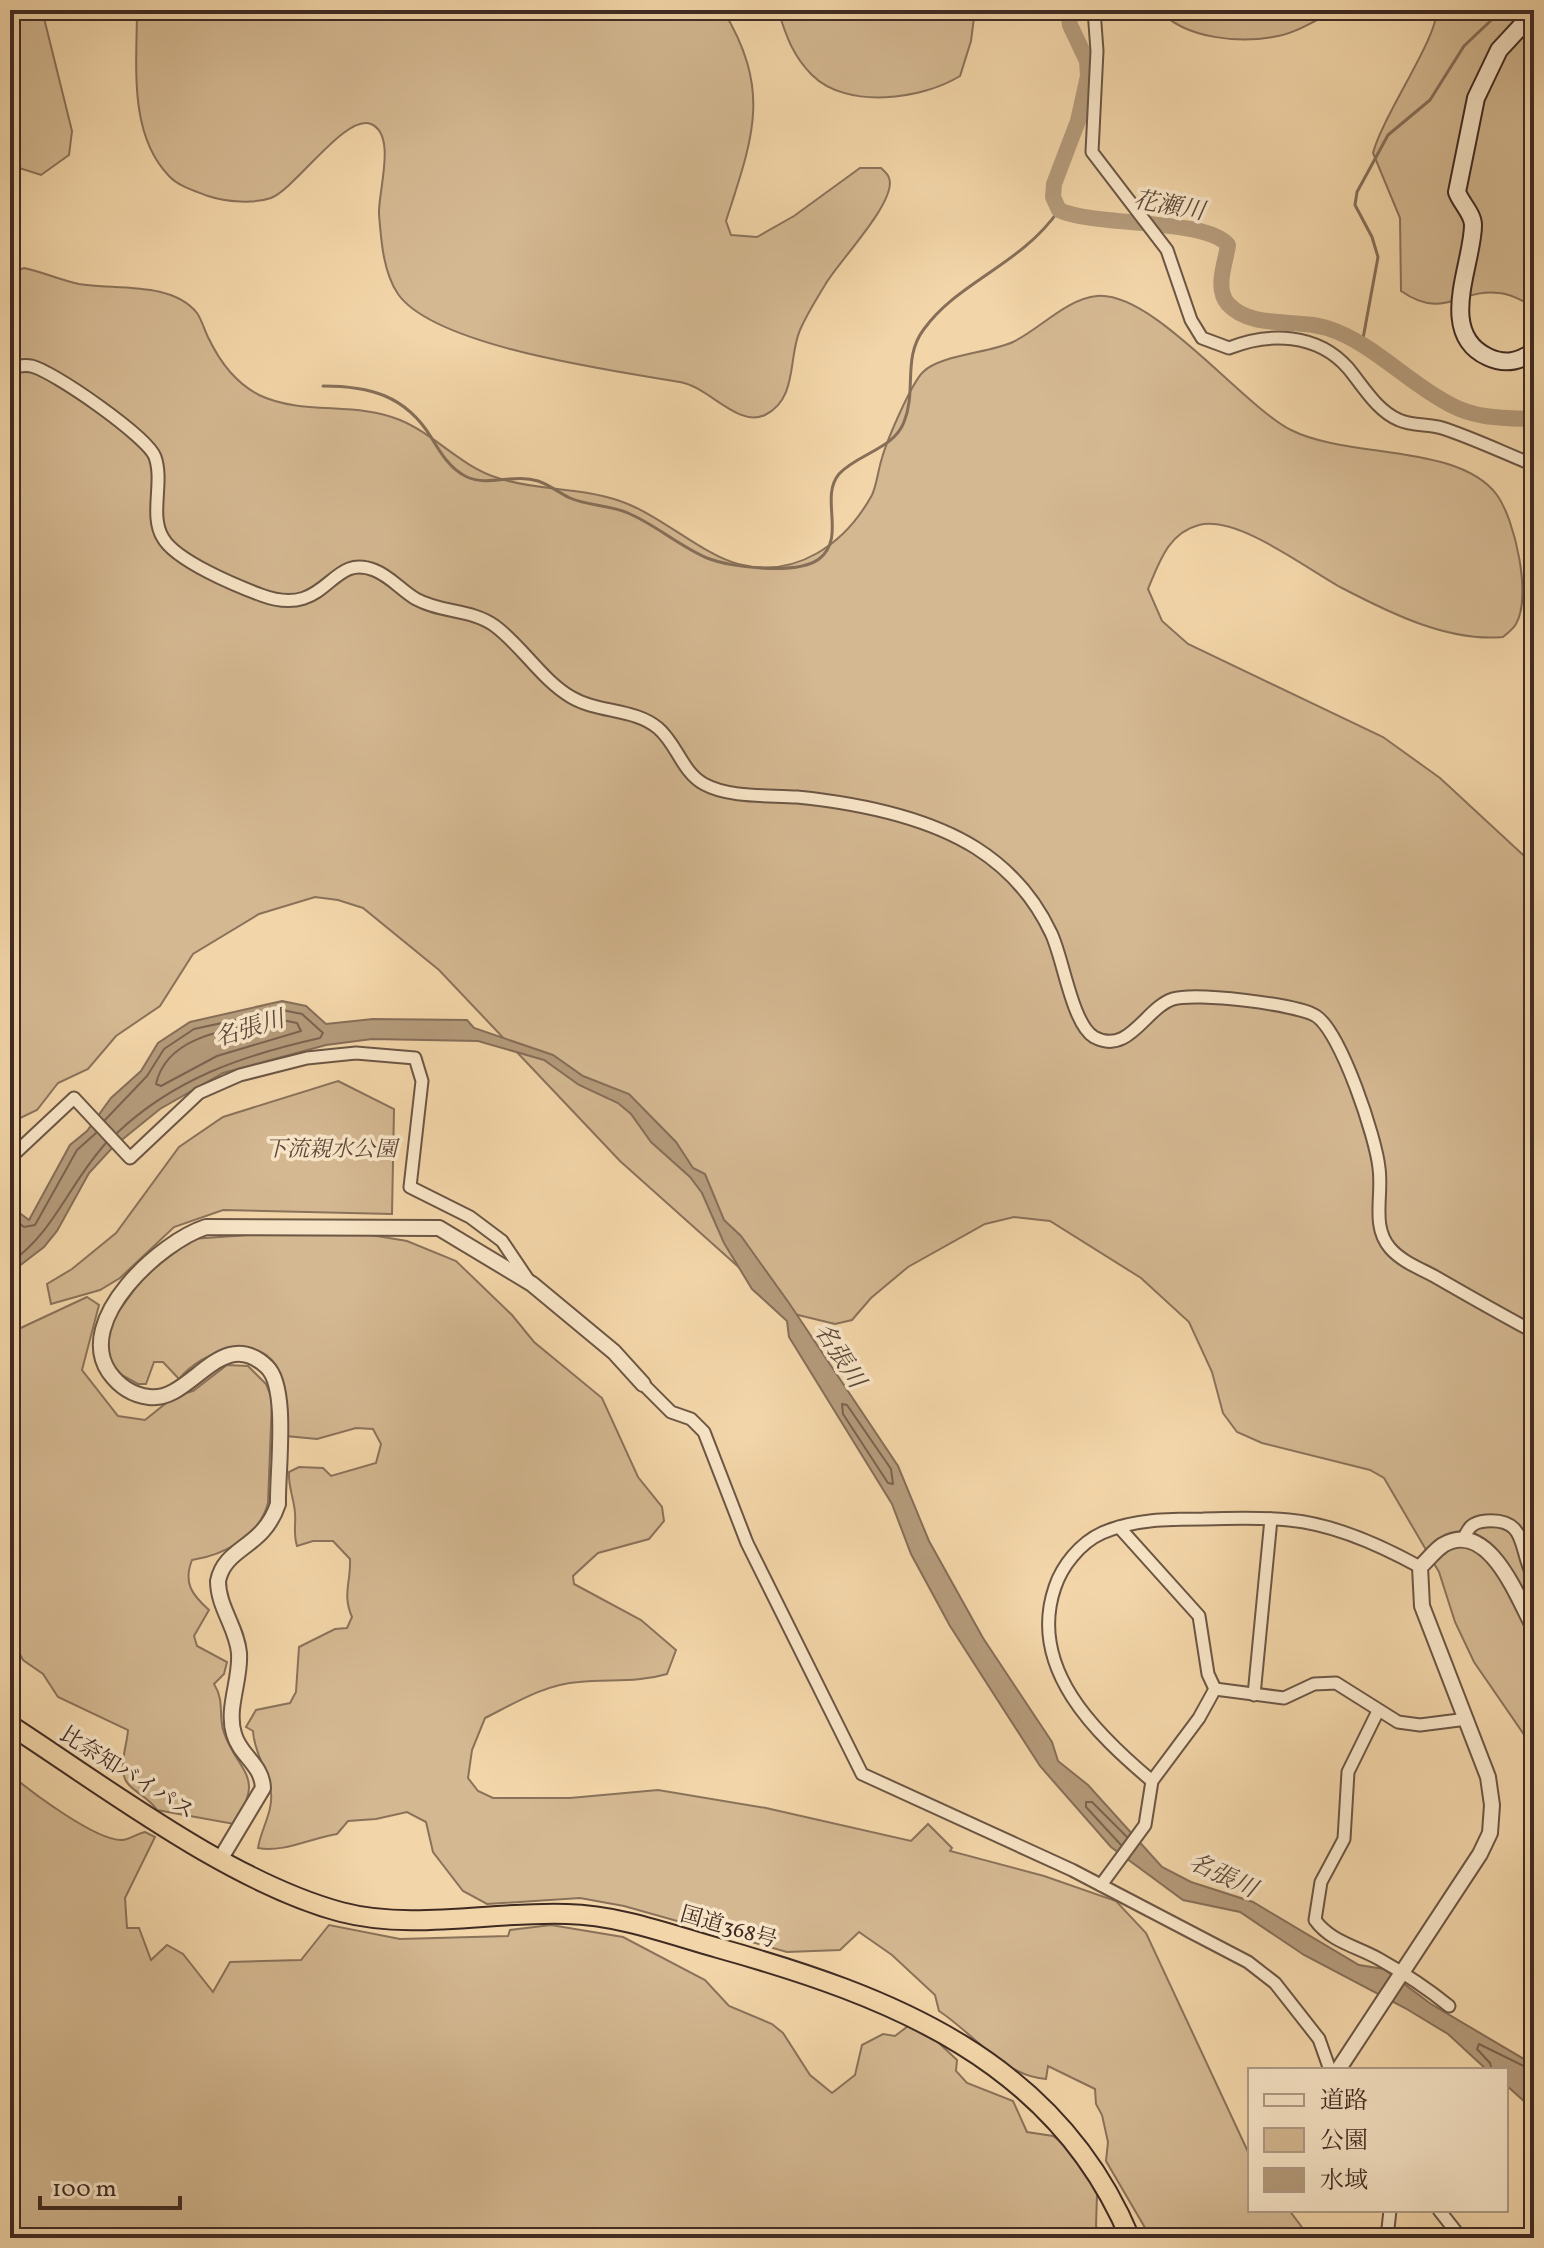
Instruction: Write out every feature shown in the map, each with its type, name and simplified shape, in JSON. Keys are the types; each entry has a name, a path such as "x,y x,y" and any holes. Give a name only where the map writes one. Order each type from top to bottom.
{"highway":[{"name":"比奈知バイパス","path":"10,1725 221,1858"},
{"name":"国道368号","path":"221,1858 275,1890 345,1913 384,1919 569,1914 649,1929 854,1991 934,2027 1011,2076 1077,2149 1106,2189 1130,2238"}],"main road":[{"path":"1534,12 1499,50 1476,98 1457,192 1473,220 1460,296 1463,325 1481,354 1498,361 1516,362 1534,351"}],"street":[{"path":"1094,10 1097,51 1092,152 1167,250 1191,320 1202,338 1229,348 1246,341 1279,337 1314,342 1345,365 1370,397 1399,420 1441,428 1534,465"},
{"path":"10,367 31,365 100,406 147,442 160,476 158,523 161,537 198,565 260,595 291,603 308,599 345,569 358,566 374,570 416,599 479,617 496,627 566,694 588,705 637,717 658,728 688,771 705,785 726,791 824,800 866,809 950,833 978,849 1004,868 1037,907 1063,960 1078,1017 1088,1033 1098,1039 1125,1037 1161,1005 1185,997 1283,1005 1315,1015 1338,1044 1377,1153 1379,1230 1387,1245 1398,1256 1534,1332"},
{"path":"10,1158 74,1098 130,1158 199,1093 240,1075 307,1058 356,1053 415,1058 422,1081 410,1187 470,1217 502,1241 532,1284"},
{"path":"221,1858 263,1788 256,1765 238,1744 233,1732 231,1717 239,1655 218,1581 230,1556 258,1539 266,1530 278,1504 276,1382 269,1369 255,1358 227,1355 164,1396 133,1394 115,1380 100,1355 100,1337 105,1322 121,1296 165,1247 185,1234 206,1227 439,1228 532,1284 614,1352 671,1412 691,1419 704,1432 747,1543 862,1774 1101,1885 1248,1962 1275,1983 1319,2039 1329,2068"},
{"path":"1152,1781 1107,1743 1087,1719 1061,1677 1048,1633 1050,1602 1059,1575 1076,1552 1098,1535 1119,1527 1159,1519 1271,1519 1324,1527 1394,1553 1420,1567"},
{"path":"1254,1695 1271,1519"},
{"path":"1463,1540 1470,1525 1478,1521 1506,1523 1516,1528 1521,1537 1525,1562 1534,1578"},
{"path":"1119,1527 1199,1616 1208,1674 1215,1689"},
{"path":"1339,2068 1458,1890 1490,1833 1492,1805 1488,1777 1422,1606 1420,1567 1443,1545 1463,1540 1480,1545 1492,1554 1534,1628"},
{"path":"1215,1689 1284,1698 1314,1684 1336,1683 1358,1694 1378,1711 1398,1722 1420,1725 1467,1719"},
{"path":"1101,1885 1145,1825 1152,1781 1199,1718 1215,1689"},
{"path":"1378,1711 1348,1772 1344,1839 1321,1882 1315,1920 1325,1934 1402,1973 1449,2006"},
{"path":"1387,2238 1390,2212"},
{"path":"1441,2212 1461,2238"}],"green space":[{"path":"10,10 42,10 72,131 69,155 41,175 10,165"},
{"path":"137,10 723,10 748,65 753,90 750,139 726,221 731,235 757,237 794,216 860,168 881,168 888,177 889,188 876,216 832,275 806,318 796,341 783,399 765,415 755,418 744,416 691,385 529,354 449,329 418,313 398,294 386,266 379,214 385,151 379,130 371,124 361,124 348,130 294,181 271,198 248,202 223,200 177,183 156,159 141,119 136,75"},
{"path":"778,10 975,10 971,41 960,76 906,95 864,97 827,86 812,75 791,45"},
{"path":"1159,10 1336,10 1285,34 1231,39 1183,27"},
{"path":"1436,10 1534,10 1534,307 1499,293 1429,303 1401,291 1400,218 1373,153 1378,137 1430,37"},
{"path":"24,268 79,284 158,291 173,296 197,313 224,364 236,378 259,395 293,405 383,414 413,426 484,473 513,482 590,493 620,501 738,564 759,567 799,562 817,554 848,529 872,495 882,458 912,388 931,366 1013,342 1064,308 1097,296 1119,299 1144,311 1197,352 1271,417 1291,430 1315,439 1430,459 1456,467 1479,478 1497,495 1510,522 1522,577 1521,611 1515,626 1503,637 1461,635 1420,624 1342,588 1252,536 1215,524 1188,529 1172,542 1148,589 1162,621 1188,644 1383,737 1440,778 1534,865 1534,1749 1474,1662 1455,1622 1439,1572 1384,1478 1370,1470 1262,1443 1237,1432 1223,1413 1212,1372 1189,1322 1141,1278 1050,1221 1014,1217 985,1224 908,1267 871,1298 852,1320 835,1324 790,1313 620,1161 439,970 363,908 315,897 259,914 193,954 160,1006 116,1036 88,1069 58,1083 37,1110 10,1123 10,273"},
{"name":"下流親水公園","path":"338,1081 394,1109 392,1214 223,1210 174,1227 120,1278 100,1290 51,1304 47,1284 72,1269 116,1233 179,1147 223,1117"},
{"path":"335,1229 407,1241 456,1261 512,1315 534,1342 602,1398 638,1477 662,1507 664,1521 649,1539 598,1553 573,1576 574,1584 641,1620 676,1650 667,1674 645,1679 555,1686 485,1718 472,1750 468,1778 478,1791 493,1798 570,1798 658,1790 766,1808 911,1841 928,1824 952,1848 950,1851 1044,1876 1116,1901 1146,1933 1248,2152 1248,2212 1290,2212 1310,2238 1151,2238 1106,2161 1108,2142 1102,2115 1096,2104 1095,2089 1048,2066 1046,2079 1017,2071 1003,2062 939,2011 935,1995 892,1955 859,1932 840,1950 787,1952 624,1906 580,1898 487,1904 463,1891 433,1852 426,1822 407,1812 348,1821 337,1834 287,1847 258,1848 271,1793 253,1731 246,1727 256,1710 290,1703 296,1692 299,1647 335,1629 347,1628 352,1617 347,1595 350,1559 333,1541 313,1541 297,1546 289,1472 299,1467 323,1468 331,1476 376,1463 381,1444 373,1429 356,1428 317,1439 286,1436 283,1381 271,1359 259,1351 245,1348 216,1353 189,1369 179,1379 163,1362 154,1362 146,1384 138,1384 118,1373 107,1357 108,1326 153,1264 191,1239"},
{"path":"87,1297 99,1305 82,1370 118,1416 145,1420 175,1396 193,1391 227,1365 248,1366 266,1384 272,1399 268,1503 263,1515 248,1535 228,1549 192,1560 188,1575 194,1594 209,1610 194,1636 197,1646 227,1662 224,1674 214,1684 219,1696 224,1733 249,1784 248,1795 234,1824 157,1810 125,1780 123,1766 128,1730 58,1697 43,1674 23,1660 13,1641 10,1333"},
{"path":"10,1774 64,1814 96,1832 122,1840 145,1832 155,1837 125,1898 127,1928 139,1928 151,1960 167,1945 183,1954 213,1992 230,1962 301,1960 329,1925 400,1939 508,1936 510,1930 551,1925 623,1937 705,1980 729,2006 772,2024 783,2033 810,2075 832,2093 855,2075 862,2045 883,2034 895,2036 908,2026 926,2031 957,2060 956,2071 967,2083 1013,2101 1027,2132 1053,2136 1074,2151 1097,2194 1096,2226 1102,2238 10,2238"}],"water":[{"name":"名張川","path":"282,1001 306,1006 326,1024 373,1019 467,1020 474,1028 553,1055 583,1076 629,1094 676,1142 693,1168 705,1174 724,1220 741,1236 789,1303 898,1466 929,1541 983,1638 1052,1742 1058,1761 1088,1785 1162,1867 1191,1882 1253,1902 1359,1965 1384,1969 1431,2004 1534,2065 1534,2110 1508,2087 1508,2068 1485,2068 1448,2034 1304,1955 1240,1912 1183,1900 1111,1847 1040,1766 950,1626 911,1554 892,1504 789,1337 787,1321 752,1289 724,1243 702,1193 690,1177 651,1142 631,1114 618,1103 579,1085 544,1060 478,1041 372,1039 326,1045 223,1073 160,1109 113,1147 89,1173 57,1231 44,1247 10,1273 10,1211 13,1208 29,1220 70,1145 87,1131 111,1098 141,1071 158,1043 190,1022"}],"waterway":[{"name":"花瀬川","path":"1068,10 1070,25 1087,61 1088,76 1078,121 1054,184 1053,197 1059,210 1098,219 1174,227 1216,236 1228,245 1222,275 1224,298 1238,312 1262,320 1315,325 1344,335 1461,410 1491,417 1534,419"},
{"path":"1362,344 1378,257 1372,237 1355,205 1357,192 1388,135 1430,100 1464,46 1502,10"},
{"path":"323,386 371,391 398,402 421,423 451,465 475,480 520,478 538,481 577,501 628,513 718,562 764,568 809,564 819,559 831,540 831,494 839,474 892,439 904,422 910,398 913,351 924,329 955,298 1027,245 1059,210"}]}
